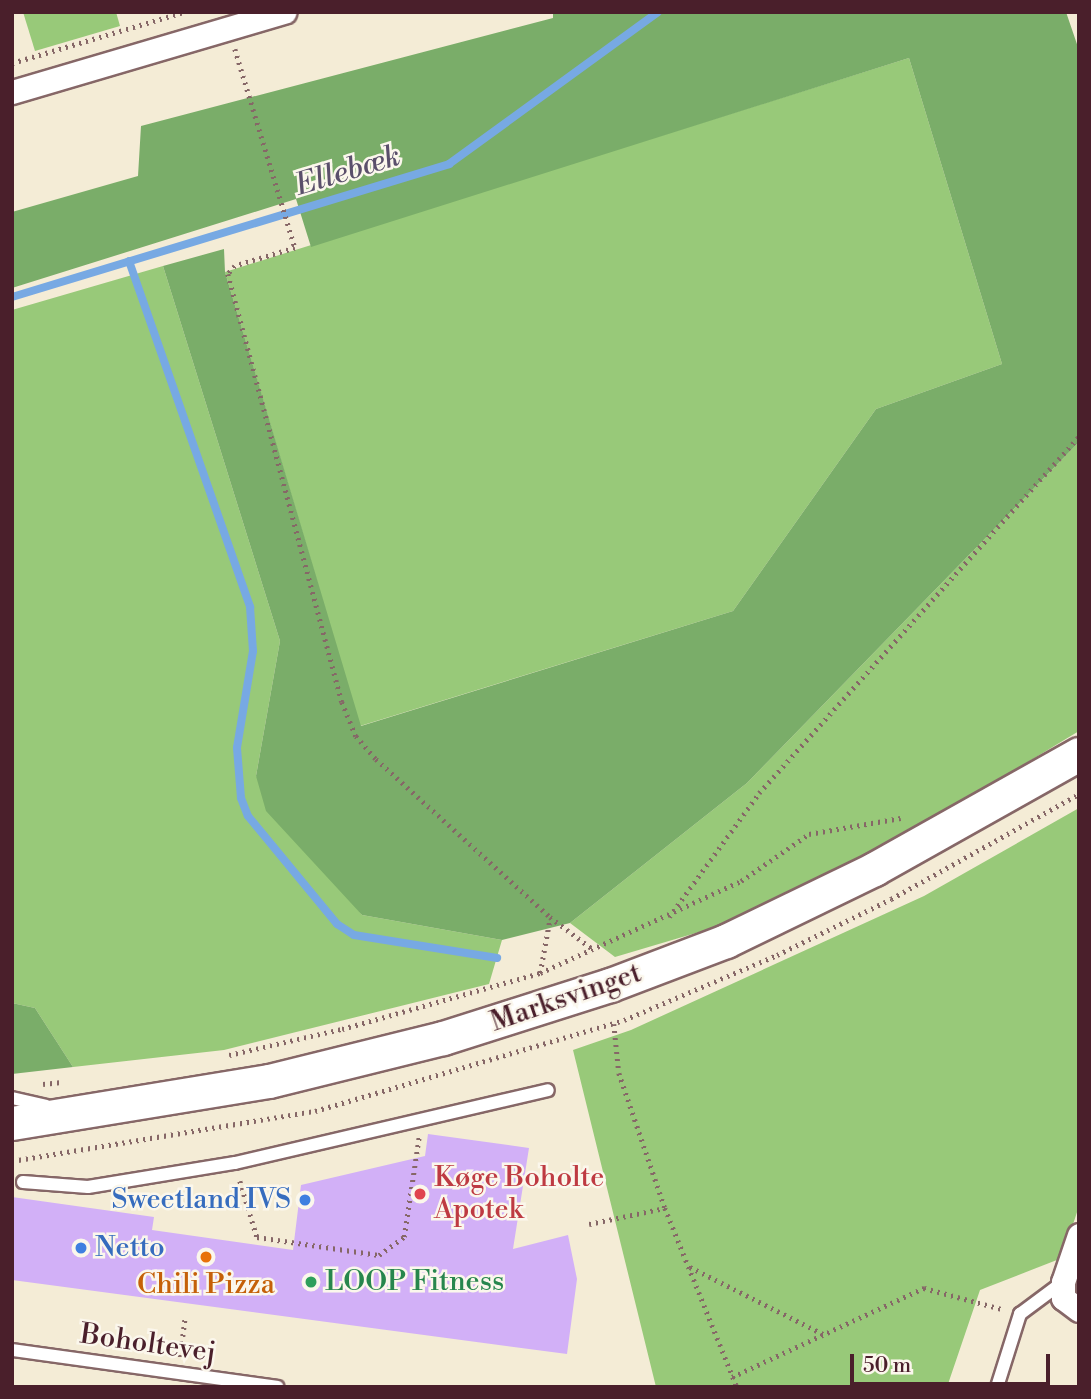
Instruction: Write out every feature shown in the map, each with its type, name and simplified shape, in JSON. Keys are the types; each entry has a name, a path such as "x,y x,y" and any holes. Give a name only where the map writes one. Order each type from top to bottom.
{"street":[{"path":"12,92 281,13"},
{"name":"Marksvinget","path":"12,1123 269,1081 443,1038 610,985 726,941 874,869 1079,754"},
{"path":"1079,1235 1063,1282 1063,1298 1079,1310"}],"lane":[{"path":"23,1182 88,1187 235,1163 548,1090"},
{"path":"12,1098 76,1114"},
{"path":"997,1387 1020,1314 1063,1282"},
{"name":"Boholtevej","path":"12,1350 278,1387"}],"path":[{"path":"12,63 184,12"},
{"path":"229,29 295,248 236,265 228,274 342,702 356,736 376,759 550,917 594,951"},
{"path":"668,918 759,793 1079,436"},
{"path":"221,1057 342,1029 540,973 668,918 741,881 809,834 914,812"},
{"path":"540,973 550,917"},
{"path":"614,1024 619,1073 665,1208 737,1387"},
{"path":"34,1083 67,1082"},
{"path":"235,1163 257,1237 379,1255 404,1237 422,1119"},
{"path":"589,1224 665,1208"},
{"path":"688,1266 823,1334"},
{"path":"732,1377 924,1288 1020,1314"},
{"path":"178,1373 185,1316"}],"green space":[{"path":"23,12 116,12 120,26 35,51"},
{"path":"553,12 1066,12 1079,50 1079,442 747,783 570,923 502,940 362,915 266,811 256,776 280,641 163,266 224,249 225,272 361,726 733,611 876,409 1002,364 909,58 311,247 296,199 12,288 12,212 138,176 141,126 553,18"},
{"path":"909,58 1002,364 876,409 733,611 360,726 225,272"},
{"path":"163,266 280,641 256,776 362,915 502,940 489,984 224,1050 73,1067 35,1008 12,1003 12,310"},
{"path":"1079,442 1079,731 881,851 716,927 615,957 570,923 747,783"},
{"path":"1079,808 1079,1206 1062,1258 980,1290 947,1387 656,1387 573,1050 631,1030 924,896"},
{"path":"12,1003 35,1008 73,1067 12,1074"}],"building":[{"path":"428,1134 529,1148 513,1249 568,1235 577,1279 567,1354 12,1280 12,1197 154,1217 152,1230 293,1250 301,1185 425,1156"}],"waterway":[{"name":"Ellebæk","path":"12,297 449,164 658,12"},
{"path":"129,261 250,607 253,651 237,748 241,798 248,816 337,924 354,935 497,958"}],"place":[{"name":"Køge Boholte Apotek","path":"420,1194"},
{"name":"Sweetland IVS","path":"305,1200"},
{"name":"Netto","path":"81,1248"},
{"name":"Chili Pizza","path":"206,1257"},
{"name":"LOOP Fitness","path":"311,1282"}]}
